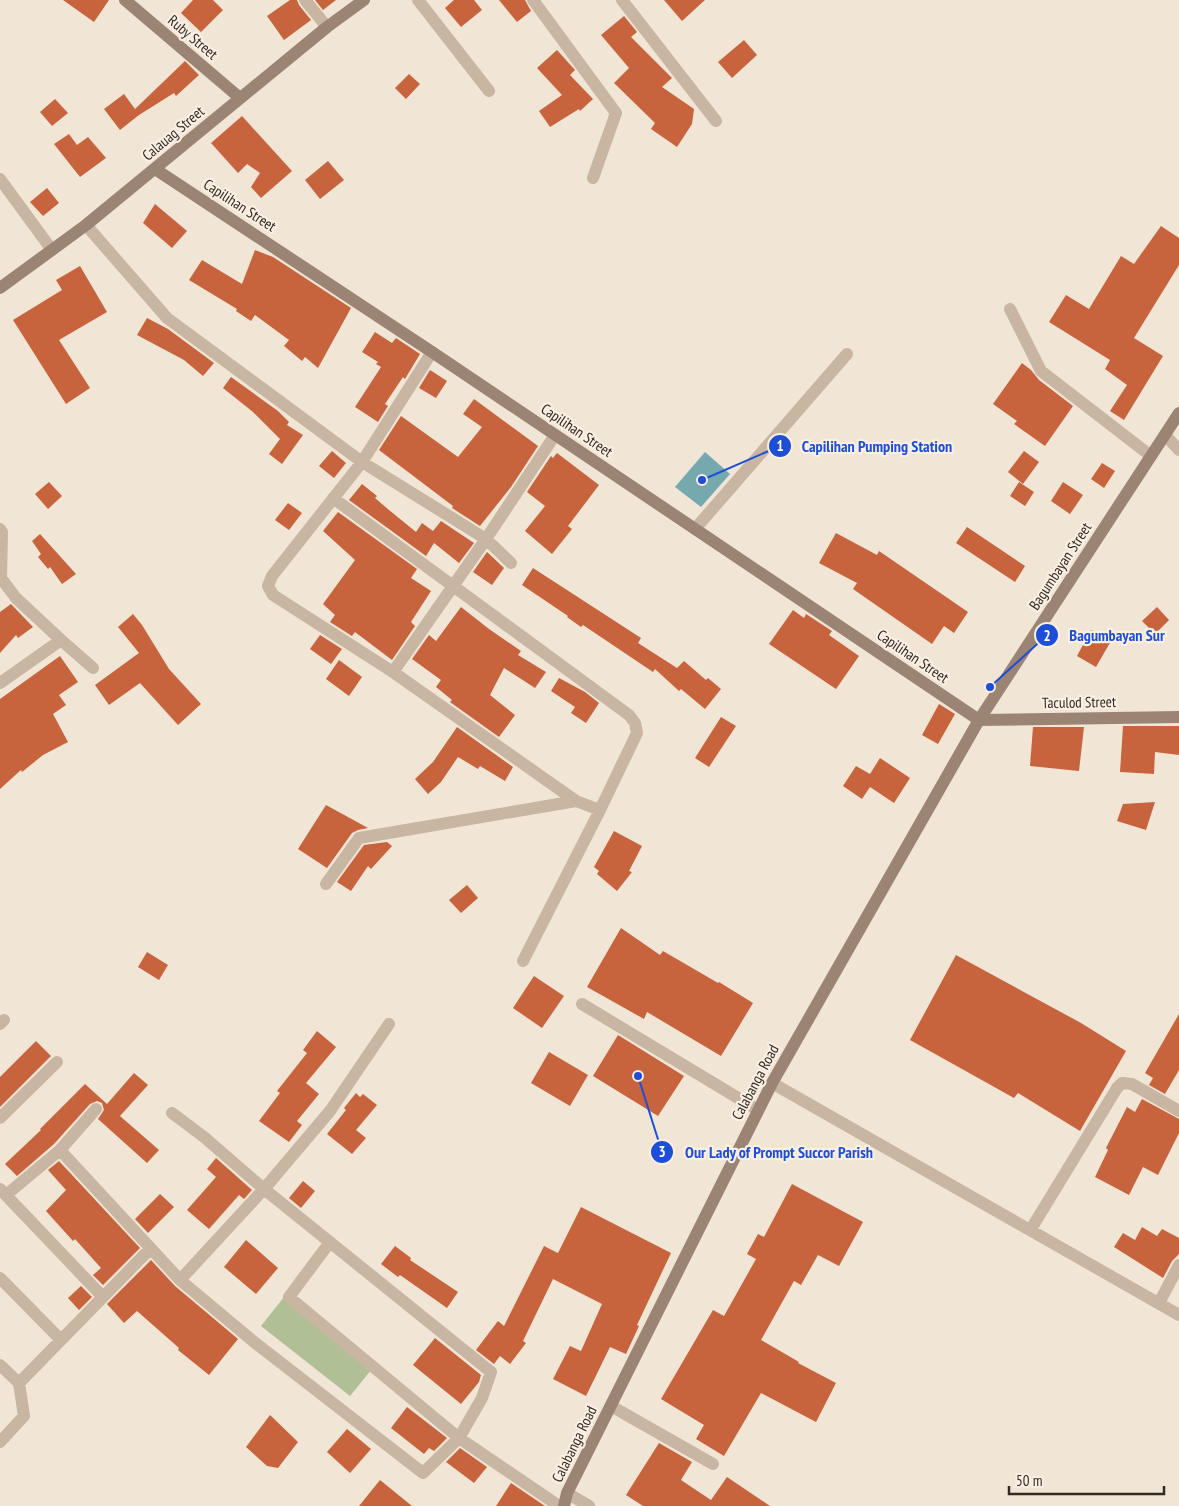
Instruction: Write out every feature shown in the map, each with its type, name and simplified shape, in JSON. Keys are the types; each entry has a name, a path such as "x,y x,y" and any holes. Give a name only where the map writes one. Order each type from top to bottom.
{"street":[{"name":"Ruby Street","path":"125,0 240,98"},
{"path":"305,0 327,27"},
{"name":"Calauag Street","path":"0,288 86,225 327,27 364,0"},
{"path":"418,0 489,91"},
{"path":"533,0 616,113 593,178"},
{"path":"622,0 716,121"},
{"name":"Capilihan Street","path":"155,169 432,352 979,720"},
{"path":"0,179 52,250"},
{"path":"86,225 167,318 362,462 486,539 511,563"},
{"path":"1010,309 1041,371 1151,456"},
{"path":"432,352 362,462 272,576 268,586 273,595 393,672 576,801 600,810"},
{"path":"695,530 847,354"},
{"name":"Bagumbayan Street","path":"939,789 979,720 1179,413"},
{"path":"393,672 486,539 555,435"},
{"path":"1165,435 1179,450"},
{"path":"333,498 629,714 636,723 637,733 600,810 522,961"},
{"path":"0,529 2,532 2,578 16,598 93,668"},
{"path":"0,683 61,640"},
{"name":"Taculod Street","path":"979,720 1179,717"},
{"name":"Calabanga Road","path":"566,1500 772,1083 939,789"},
{"path":"326,884 359,838 576,801"},
{"path":"582,1004 758,1110"},
{"path":"180,1280 264,1189 330,1111 389,1024"},
{"path":"0,1118 57,1062"},
{"path":"1031,1230 1122,1082 1132,1084 1179,1111"},
{"path":"772,1083 1179,1314"},
{"path":"96,1109 60,1150 3,1192 103,1297"},
{"path":"60,1150 180,1280 254,1342 423,1472 459,1438 482,1398 490,1372 264,1189 204,1137 172,1114"},
{"path":"330,1242 289,1297 459,1438 559,1506"},
{"path":"19,1383 150,1249"},
{"path":"1159,1302 1179,1265"},
{"path":"0,1278 61,1340"},
{"path":"0,1365 19,1383 24,1416 0,1442"},
{"path":"611,1406 713,1464"},
{"path":"566,1500 589,1506"}],"green space":[{"path":"288,1292 376,1364 350,1396 261,1326"}],"water":[{"path":"705,452 730,474 701,507 675,487"}],"building":[{"path":"63,0 109,0 94,22"},
{"path":"193,0 213,0 223,10 201,32 181,13"},
{"path":"290,0 297,0 311,20 284,40 267,16"},
{"path":"315,0 336,0 323,10"},
{"path":"454,0 474,0 482,10 461,27 445,8"},
{"path":"499,0 525,0 531,11 517,22"},
{"path":"664,0 705,0 682,21"},
{"path":"624,16 637,32 631,37 672,78 662,87 694,109 692,124 677,147 651,129 655,123 614,83 629,68 601,35"},
{"path":"744,40 757,55 732,78 718,62"},
{"path":"557,50 575,70 570,75 593,99 580,111 579,109 550,127 539,111 562,95 537,68"},
{"path":"185,61 199,75 176,96 174,93 139,115 120,130 104,109 124,94 135,109"},
{"path":"409,74 420,84 406,99 395,88"},
{"path":"55,99 68,113 52,126 40,112"},
{"path":"242,116 292,171 261,198 251,187 260,173 247,164 238,173 211,143"},
{"path":"69,134 77,145 88,137 106,158 80,177 54,144"},
{"path":"328,161 344,180 320,199 305,180"},
{"path":"47,188 59,203 43,216 30,202"},
{"path":"155,204 187,231 172,248 143,223"},
{"path":"1161,226 1179,238 1179,265 1134,338 1163,356 1124,420 1110,411 1127,385 1105,369 1110,360 1049,322 1066,295 1089,309 1121,256 1134,264"},
{"path":"255,250 273,257 351,308 318,368 305,357 302,361 284,346 289,340 255,315 251,321 236,311 237,309 189,280 202,260 242,284"},
{"path":"80,266 107,312 59,340 90,388 66,404 13,320 62,290 56,280"},
{"path":"147,318 168,329 214,363 203,376 184,360 137,335"},
{"path":"375,332 392,343 396,338 420,354 405,379 403,377 385,404 388,406 378,422 355,407 381,367 376,364 378,362 362,352"},
{"path":"1022,363 1039,380 1073,406 1045,446 1014,424 1017,421 993,404"},
{"path":"430,370 447,381 436,398 419,388"},
{"path":"231,377 278,411 289,422 287,425 303,435 282,464 269,454 280,439 253,412 223,388"},
{"path":"474,399 538,446 511,487 480,526 452,508 453,506 379,450 401,416 458,457 482,427 463,414"},
{"path":"332,451 346,463 334,478 319,466"},
{"path":"1024,451 1039,462 1023,484 1008,472"},
{"path":"557,453 599,485 568,526 572,529 552,554 525,531 545,506 527,492 551,456 553,458"},
{"path":"1102,463 1115,471 1104,488 1091,479"},
{"path":"49,482 62,496 48,509 35,494"},
{"path":"1019,482 1034,492 1025,506 1010,496"},
{"path":"1063,482 1083,495 1070,514 1051,501"},
{"path":"362,484 377,496 375,498 416,532 422,523 433,531 441,521 474,543 459,563 434,543 426,556 349,500"},
{"path":"288,503 302,513 289,530 275,520"},
{"path":"338,512 417,569 411,578 431,591 411,622 415,626 392,660 355,632 352,636 330,622 335,615 323,604 355,560 323,531"},
{"path":"967,527 1025,566 1015,582 956,543"},
{"path":"836,533 877,555 879,551 968,612 954,633 944,626 932,644 853,589 857,583 819,563"},
{"path":"40,534 76,574 62,584 50,567 48,569 38,557 41,554 32,541"},
{"path":"487,552 504,568 492,585 473,572"},
{"path":"533,568 641,638 638,643 677,668 684,661 706,680 708,678 721,689 705,709 681,689 679,691 655,669 653,672 583,625 581,627 522,585"},
{"path":"11,604 33,627 18,638 16,635 0,653 0,612"},
{"path":"461,607 521,651 518,655 546,672 535,688 504,668 490,695 515,715 499,737 450,702 452,700 436,687 441,680 412,659 429,635 436,641"},
{"path":"1157,607 1169,620 1155,634 1142,621"},
{"path":"793,610 804,618 806,614 832,631 829,635 859,656 836,689 769,644"},
{"path":"133,614 142,625 169,669 201,704 178,725 140,683 109,705 95,685 139,653 118,627"},
{"path":"1091,630 1111,641 1096,667 1077,656"},
{"path":"320,635 342,649 331,664 310,649"},
{"path":"60,656 78,682 59,695 66,705 53,714 68,742 43,755 22,772 21,770 0,789 0,699"},
{"path":"339,660 362,677 349,696 326,679"},
{"path":"559,678 585,692 599,703 586,723 571,713 575,707 551,691"},
{"path":"939,704 955,714 938,744 922,735"},
{"path":"721,717 736,726 709,767 695,758"},
{"path":"1123,726 1179,726 1179,755 1155,752 1154,774 1120,772"},
{"path":"457,727 513,767 505,781 480,766 478,769 458,757 441,782 428,794 415,779 433,762"},
{"path":"1033,727 1084,727 1079,771 1030,766"},
{"path":"880,758 910,778 894,803 870,787 862,799 843,786 856,766 870,774"},
{"path":"1155,802 1146,830 1117,821 1123,804"},
{"path":"326,805 368,828 352,833 327,868 298,849"},
{"path":"614,831 642,846 629,871 632,872 617,891 597,874 599,871 594,867"},
{"path":"387,842 392,846 371,869 368,866 351,891 337,882 364,845"},
{"path":"467,885 478,898 461,913 449,900"},
{"path":"621,928 660,955 663,951 753,1003 721,1056 647,1012 644,1019 587,987"},
{"path":"147,952 168,965 159,980 138,967"},
{"path":"956,955 1081,1023 1126,1051 1080,1131 1018,1093 1014,1098 910,1040"},
{"path":"534,976 564,996 542,1028 513,1008"},
{"path":"1179,1014 1179,1070 1165,1094 1149,1085 1153,1078 1145,1073"},
{"path":"317,1031 336,1047 306,1083 319,1094 297,1121 302,1125 289,1142 259,1121 280,1093 277,1091 307,1053 303,1050"},
{"path":"618,1035 684,1076 658,1116 593,1076"},
{"path":"36,1041 51,1056 0,1107 0,1077"},
{"path":"549,1052 588,1075 570,1106 531,1083"},
{"path":"134,1073 148,1085 120,1116 159,1150 147,1163 98,1119 104,1110 102,1103 97,1101 90,1104 54,1144 17,1176 5,1164 85,1084 107,1104"},
{"path":"356,1093 360,1097 363,1094 377,1105 356,1130 366,1138 352,1154 327,1134 346,1110 344,1108"},
{"path":"1142,1099 1179,1119 1179,1133 1158,1175 1143,1167 1129,1195 1095,1177 1108,1150 1106,1148 1127,1107 1135,1112"},
{"path":"216,1158 252,1190 244,1199 239,1195 209,1229 187,1210 216,1177 207,1169"},
{"path":"59,1161 140,1248 103,1285 93,1275 101,1268 46,1211 66,1190 48,1170"},
{"path":"303,1181 315,1191 301,1208 289,1198"},
{"path":"792,1184 863,1222 839,1266 818,1255 801,1285 794,1281 761,1340 798,1363 836,1383 816,1422 761,1393 724,1456 696,1439 704,1425 661,1399 713,1310 724,1316 756,1259 747,1254 758,1234 764,1237"},
{"path":"160,1194 174,1207 148,1233 135,1219"},
{"path":"581,1207 671,1253 637,1325 639,1326 626,1354 610,1347 586,1396 553,1379 570,1346 581,1351 602,1304 553,1279 523,1341 526,1343 510,1364 500,1356 494,1364 476,1350 498,1321 504,1326 544,1246 558,1253"},
{"path":"1142,1227 1157,1236 1162,1229 1179,1238 1179,1254 1172,1261 1163,1278 1114,1247 1123,1233 1135,1240"},
{"path":"246,1240 278,1268 256,1294 224,1267"},
{"path":"395,1246 411,1258 410,1260 458,1292 447,1308 381,1264"},
{"path":"151,1260 175,1286 238,1339 209,1375 178,1350 179,1348 137,1311 124,1323 107,1304"},
{"path":"81,1286 92,1297 79,1310 68,1298"},
{"path":"435,1338 481,1375 479,1382 461,1404 413,1365"},
{"path":"407,1407 447,1438 434,1451 429,1448 424,1454 391,1428"},
{"path":"270,1415 298,1442 278,1468 267,1466 246,1447"},
{"path":"347,1429 371,1449 350,1473 327,1452"},
{"path":"659,1443 692,1462 681,1480 711,1500 727,1477 770,1506 643,1506 626,1495"},
{"path":"460,1448 487,1467 474,1483 446,1462"},
{"path":"380,1480 412,1506 359,1506"},
{"path":"511,1483 545,1506 496,1506"}],"place":[{"name":"Capilihan Pumping Station","path":"702,480"},
{"name":"Bagumbayan Sur","path":"990,687"},
{"name":"Our Lady of Prompt Succor Parish","path":"638,1076"}]}
